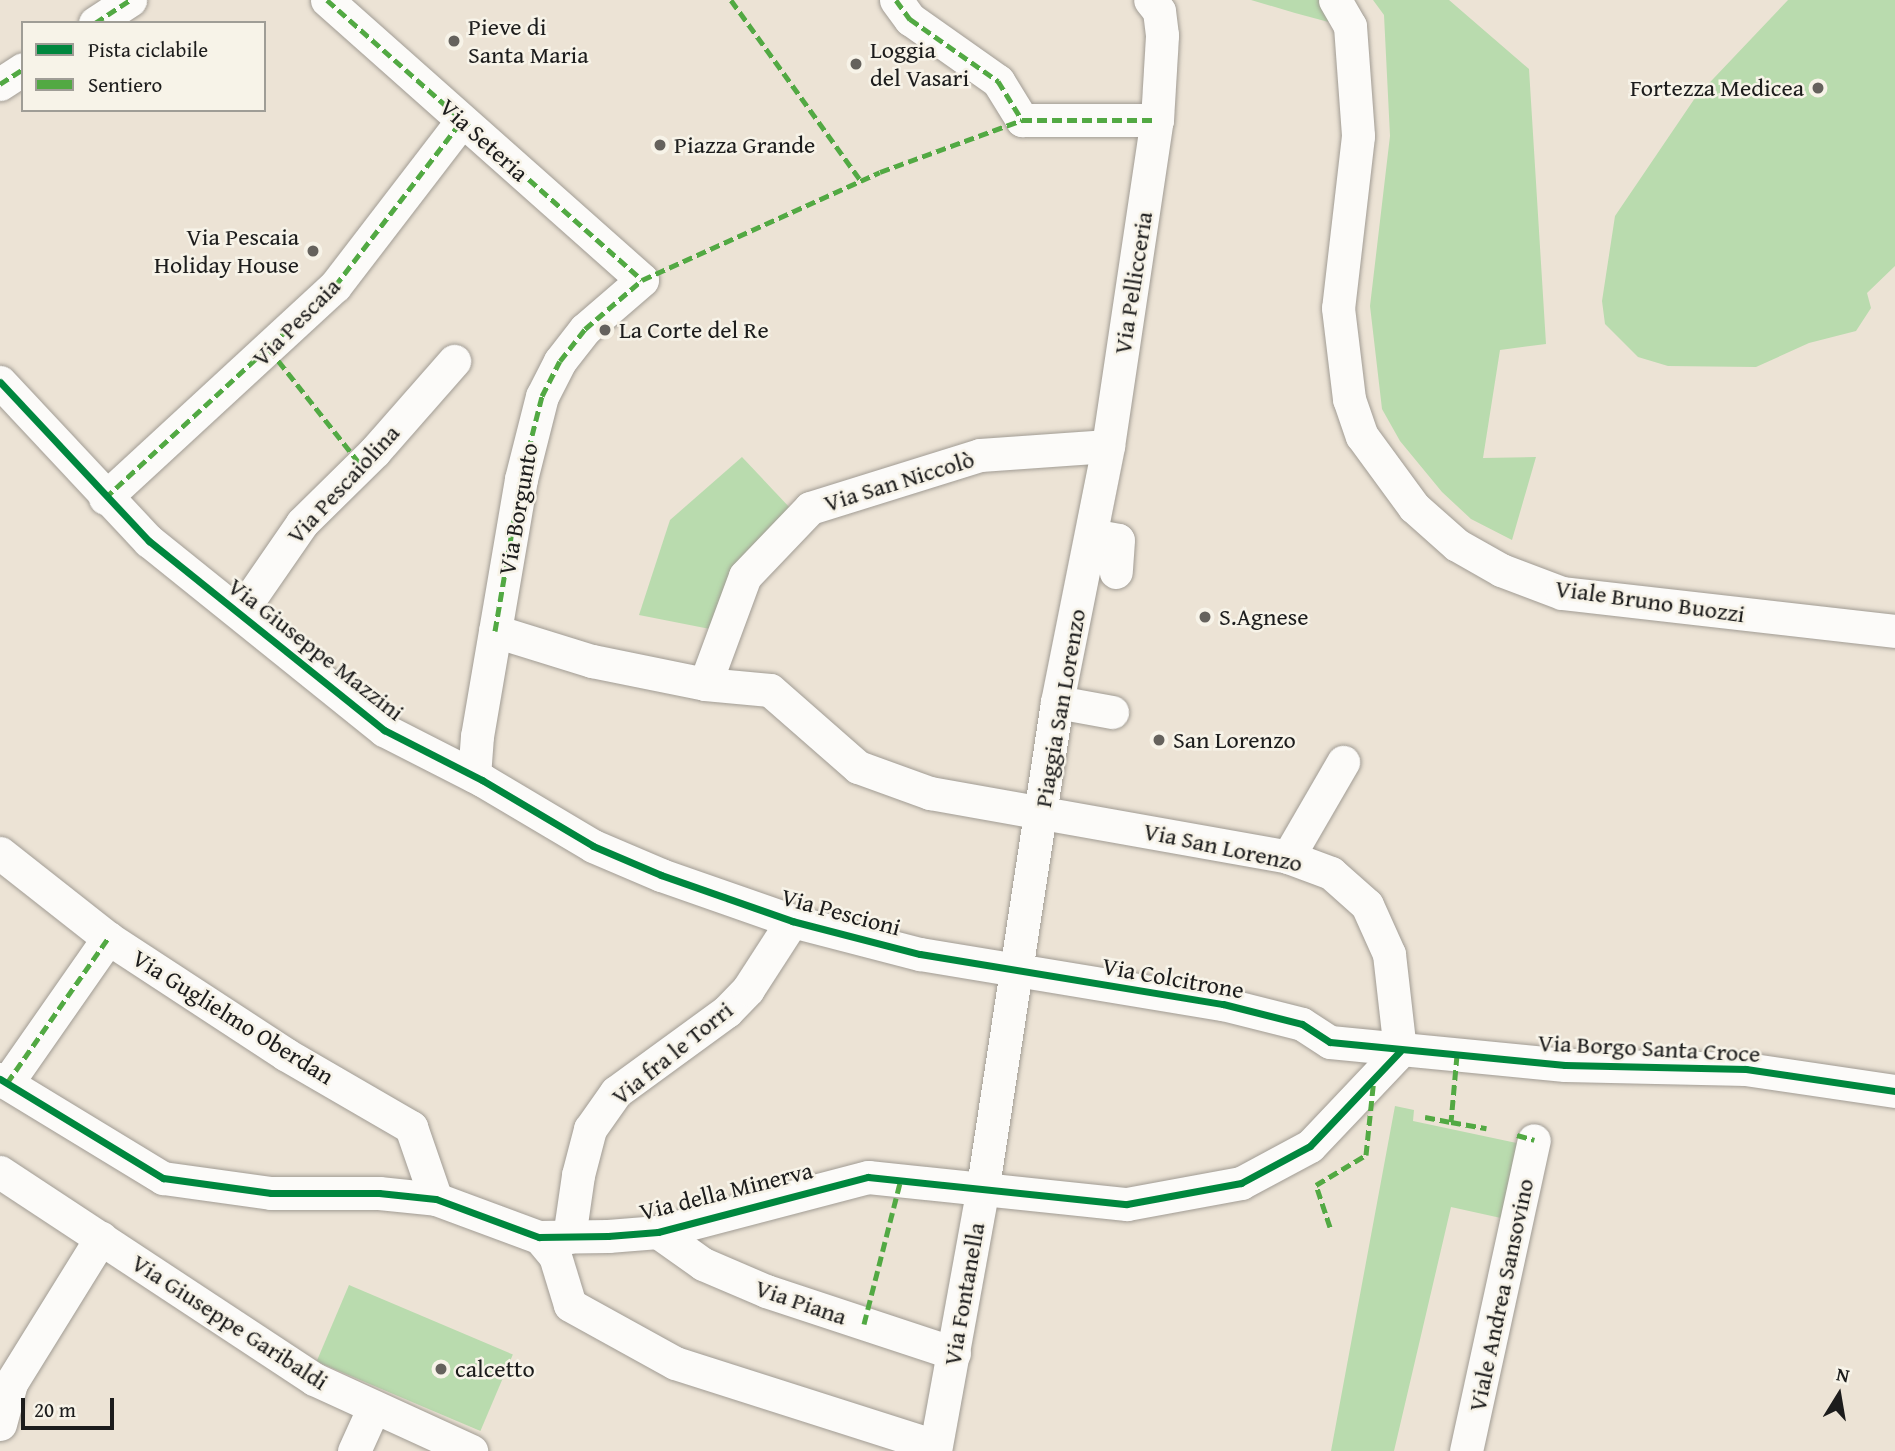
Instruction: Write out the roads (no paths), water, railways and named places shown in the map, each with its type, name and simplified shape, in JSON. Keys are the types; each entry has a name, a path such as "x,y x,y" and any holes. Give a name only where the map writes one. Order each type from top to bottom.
{"street":[{"path":"98,21 130,0"},
{"name":"Via Seteria","path":"327,0 461,122 642,280"},
{"path":"896,0 910,19 998,81 1022,120 1157,120"},
{"name":"Via Pellicceria","path":"1108,446 1157,120 1162,35 1159,11 1150,0"},
{"name":"Viale Bruno Buozzi","path":"1335,0 1350,26 1358,136 1338,308 1349,399 1362,436 1414,507 1457,545 1501,570 1562,593 1895,631"},
{"path":"0,84 21,70"},
{"name":"Via Pescaia","path":"105,498 335,286 461,122"},
{"name":"Via Borgunto","path":"474,776 521,479 542,396 560,361 585,329 642,280"},
{"name":"Via Pescaiolina","path":"240,613 302,523 375,452 454,361"},
{"name":"Via Giuseppe Mazzini","path":"7,400 149,541 384,730 474,776 593,846 661,875"},
{"name":"Piaggia San Lorenzo","path":"1016,971 1057,702 1108,446"},
{"name":"Via San Niccolò","path":"705,684 745,576 810,508 980,455 1108,446"},
{"path":"1091,535 1118,540 1116,572"},
{"path":"495,631 592,661 705,684 770,690 858,766 930,793 1042,811"},
{"path":"1057,702 1112,712"},
{"path":"1288,857 1343,762"},
{"name":"Via San Lorenzo","path":"1042,811 1288,857 1331,873 1367,905 1388,954 1400,1051"},
{"name":"Via Guglielmo Oberdan","path":"0,853 108,938 285,1054 411,1127 436,1199"},
{"name":"Via Pescioni","path":"661,875 792,921 920,954 1016,971"},
{"name":"Via fra le Torri","path":"554,1237 578,1175 590,1129 616,1092 727,1011 748,989 792,921"},
{"path":"3,1081 108,938"},
{"name":"Via Colcitrone","path":"1016,971 1223,1004 1302,1024 1330,1042 1400,1051"},
{"name":"Via Fontanella","path":"935,1448 983,1186 1016,971"},
{"name":"Via Borgo Santa Croce","path":"1400,1051 1601,1065 1746,1069 1895,1091"},
{"name":"Via della Minerva","path":"3,1081 163,1178 271,1193 379,1193 436,1199 554,1237 658,1232 868,1177 983,1186 1127,1204 1241,1183 1310,1146 1400,1051"},
{"name":"Viale Andrea Sansovino","path":"1466,1451 1535,1140"},
{"name":"Via Giuseppe Garibaldi","path":"0,1172 314,1379 471,1451"},
{"name":"Via Piana","path":"658,1232 703,1264 766,1291 954,1353"},
{"path":"554,1237 555,1256 569,1305 675,1363 935,1448"},
{"path":"0,1423 11,1383 101,1238"},
{"path":"354,1451 374,1407"}],"place":[{"name":"Pieve di Santa Maria","path":"454,41"},
{"name":"Loggia del Vasari","path":"856,64"},
{"name":"Fortezza Medicea","path":"1818,88"},
{"name":"Piazza Grande","path":"660,145"},
{"name":"Via Pescaia Holiday House","path":"313,251"},
{"name":"La Corte del Re","path":"605,330"},
{"name":"S.Agnese","path":"1205,617"},
{"name":"San Lorenzo","path":"1159,740"},
{"name":"calcetto","path":"441,1369"}]}
